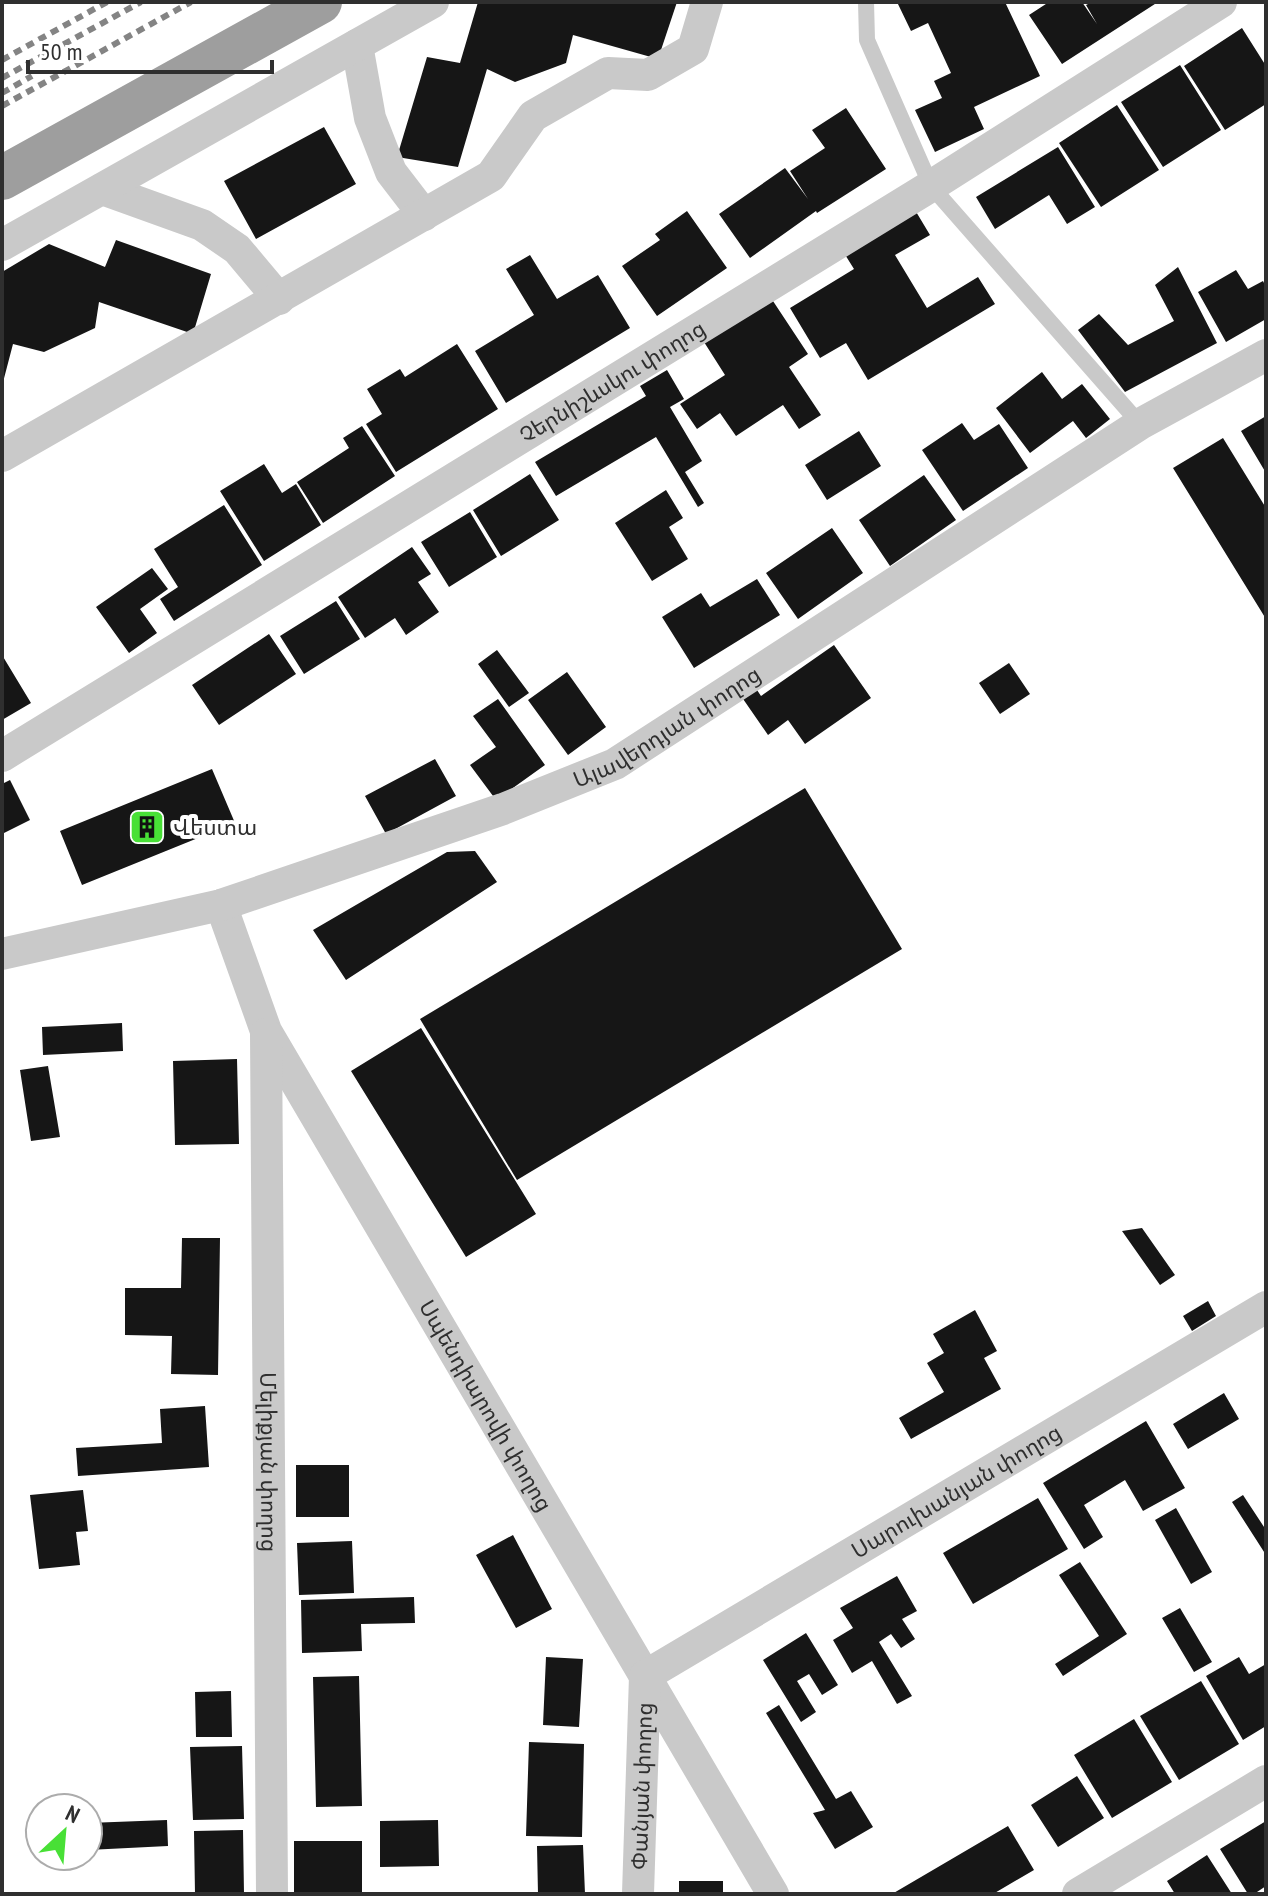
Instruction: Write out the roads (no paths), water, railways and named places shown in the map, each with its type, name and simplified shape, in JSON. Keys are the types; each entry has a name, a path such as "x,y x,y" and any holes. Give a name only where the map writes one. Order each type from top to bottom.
{"highway":[{"path":"2,178 320,2"}],"street":[{"path":"2,245 433,2"},
{"path":"2,456 491,176 533,116 608,73 648,75 693,49 707,2"},
{"name":"Չերնիշևսկու փողոց","path":"2,756 931,186 1221,2"},
{"path":"357,45 370,118 380,145 391,172 424,215"},
{"path":"102,189 202,225 237,249 279,299"},
{"name":"Ալավերդյան փողոց","path":"2,954 221,905 503,809 615,764 1140,424 1266,355"},
{"name":"Սպենդիարովի փողոց","path":"221,905 266,1031 773,1894"},
{"name":"Մելիքյան փողոց","path":"266,1031 272,1894"},
{"name":"Սարուխանյան փողոց","path":"645,1676 1266,1307"},
{"name":"Փանյան փողոց","path":"638,1894 645,1676"},
{"path":"1078,1894 1266,1781"}],"lane":[{"path":"866,2 867,40 931,186 1140,424"}],"railway":[{"path":"2,60 107,2"},
{"path":"2,78 141,2"},
{"path":"2,106 191,2"},
{"path":"2,93 32,76"}],"place":[{"name":"Վեստա","path":"147,827"}]}
